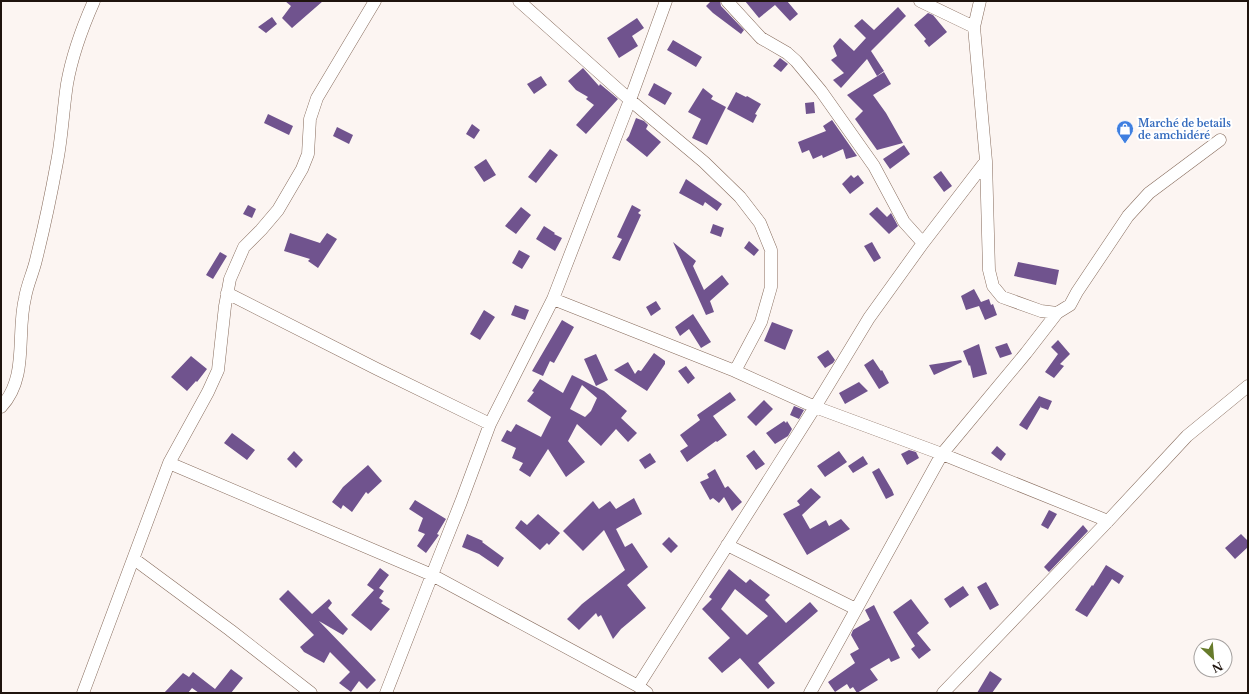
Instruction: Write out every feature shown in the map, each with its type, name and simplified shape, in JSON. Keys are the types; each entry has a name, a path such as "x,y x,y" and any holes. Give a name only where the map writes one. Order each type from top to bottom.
{"street":[{"path":"1,407 7,401 18,377 21,356 21,321 24,303 36,261 57,163 67,84 81,28 94,1"},
{"path":"83,693 169,463 208,392 218,370 230,279 244,247 278,210 302,169 308,154 310,119 317,98 375,1"},
{"path":"519,1 630,100 704,162 740,197 760,223 771,250 771,287 761,322 735,371"},
{"path":"386,693 490,424 553,298 630,100 666,1"},
{"path":"728,1 761,38 787,53 796,61 821,91 874,166 904,222 923,243"},
{"path":"920,1 974,27"},
{"path":"980,1 974,27 986,161 989,270 993,286 1002,297 1041,311 1057,313"},
{"path":"810,693 942,454 1026,353 1057,313 1070,305 1077,292 1128,216 1149,192 1220,140"},
{"path":"169,463 432,575 642,689 727,545 815,407 869,318 923,243 986,161"},
{"path":"227,293 377,370 490,424"},
{"path":"553,298 735,371 815,407 942,454 1108,521"},
{"path":"943,693 1108,521 1187,436 1248,386"},
{"path":"727,545 856,609"},
{"path":"134,559 230,630 311,693"}],"building":[{"path":"285,1 323,1 292,28 282,18 291,6"},
{"path":"711,1 720,1 721,6 744,30 741,34 706,6"},
{"path":"745,1 787,1 798,14 790,21 775,5 759,18"},
{"path":"898,7 906,16 871,51 884,71 877,76 867,59 841,88 833,80 844,73 831,60 837,56 833,46 840,38 854,51 866,38 854,26 862,19 874,30"},
{"path":"928,13 933,15 947,32 929,47 924,41 926,39 914,25"},
{"path":"272,17 277,24 266,33 258,27"},
{"path":"637,18 644,28 632,36 638,46 619,58 607,38"},
{"path":"673,40 702,57 696,67 667,50"},
{"path":"780,58 788,64 781,72 773,66"},
{"path":"583,68 599,86 600,84 618,99 586,134 576,125 594,105 586,99 588,97 576,90 568,81"},
{"path":"884,72 891,84 873,95 886,113 903,143 877,150 855,119 863,111 847,95"},
{"path":"541,76 547,85 534,94 527,84"},
{"path":"654,83 672,93 665,105 648,95"},
{"path":"703,88 713,96 711,99 726,107 707,145 692,138 701,119 688,112"},
{"path":"736,92 761,104 755,114 757,115 753,123 727,109"},
{"path":"814,102 815,113 806,114 805,103"},
{"path":"268,114 293,126 289,135 264,123"},
{"path":"636,118 644,121 648,125 646,129 661,142 647,157 626,140"},
{"path":"832,120 857,156 846,159 843,149 823,158 822,155 813,159 809,150 802,153 798,142 826,131 823,126"},
{"path":"472,124 480,130 474,139 466,134"},
{"path":"337,127 353,135 349,144 333,136"},
{"path":"904,145 910,154 890,169 883,159"},
{"path":"550,149 558,155 536,183 528,177"},
{"path":"486,159 496,175 484,182 474,167"},
{"path":"941,171 952,186 944,192 933,177"},
{"path":"851,175 854,178 858,175 864,183 850,194 842,184"},
{"path":"686,179 722,204 717,211 705,202 703,206 679,193"},
{"path":"248,205 256,209 252,218 243,214"},
{"path":"632,205 641,210 638,213 641,215 620,261 612,258 622,239 617,237"},
{"path":"521,207 531,215 516,234 505,226"},
{"path":"877,207 887,217 891,213 898,226 889,234 869,214"},
{"path":"713,224 724,228 721,237 710,233"},
{"path":"544,226 562,238 555,251 536,239"},
{"path":"290,233 320,243 327,233 337,239 318,268 308,261 310,259 284,251"},
{"path":"749,241 759,250 754,256 744,248"},
{"path":"673,242 696,261 693,266 704,290 722,275 729,284 710,301 714,312 706,315"},
{"path":"872,242 881,258 874,262 864,246"},
{"path":"519,250 530,256 522,269 512,263"},
{"path":"220,252 227,256 213,279 206,275"},
{"path":"1018,262 1059,270 1056,285 1014,276"},
{"path":"974,289 981,302 989,299 991,305 993,304 997,315 985,320 979,306 966,310 961,296"},
{"path":"656,301 661,309 651,316 646,307"},
{"path":"515,305 529,310 525,320 511,315"},
{"path":"484,310 495,317 480,340 470,334"},
{"path":"693,314 711,342 701,348 689,329 680,336 675,327"},
{"path":"562,320 574,327 554,363 550,361 543,376 532,371"},
{"path":"772,322 793,330 785,350 764,341"},
{"path":"1058,340 1070,354 1060,364 1064,366 1054,378 1045,372 1058,354 1051,347"},
{"path":"1007,343 1012,354 1000,358 995,347"},
{"path":"979,344 987,374 973,378 970,365 969,366 963,351"},
{"path":"828,350 835,360 825,368 817,357"},
{"path":"654,353 665,361 665,364 647,391 614,370 628,362 635,374 638,370 641,371"},
{"path":"596,354 608,380 596,386 584,359"},
{"path":"191,356 207,369 197,382 196,381 187,391 171,377"},
{"path":"873,359 881,371 882,370 889,383 879,389 864,365"},
{"path":"961,360 962,362 934,375 929,365"},
{"path":"686,366 695,378 688,384 678,371"},
{"path":"572,375 604,391 627,411 621,418 637,433 628,442 616,429 601,446 577,424 568,441 585,462 566,477 548,449 530,477 519,470 523,463 512,458 516,448 501,441 507,430 511,432 516,424 541,437 551,417 527,401 534,392 532,391 540,379 563,393","holes":["582,385 597,398 591,411 585,417 570,409"]},
{"path":"859,382 868,391 845,404 839,393"},
{"path":"730,392 736,400 713,416 727,435 687,462 680,451 688,446 680,435 700,420 697,415"},
{"path":"1039,396 1052,401 1048,410 1040,407 1027,430 1019,425"},
{"path":"764,400 773,409 756,426 747,417"},
{"path":"794,406 804,410 799,419 790,415"},
{"path":"784,421 786,423 787,421 792,429 788,436 775,444 766,433"},
{"path":"232,433 255,450 247,460 224,443"},
{"path":"997,446 1006,454 1001,461 991,453"},
{"path":"754,450 765,464 756,470 746,456"},
{"path":"909,450 916,452 919,458 907,465 901,454"},
{"path":"294,451 303,460 296,468 287,459"},
{"path":"839,451 847,462 825,477 817,466"},
{"path":"650,453 656,462 645,469 639,460"},
{"path":"863,456 868,464 853,473 848,466"},
{"path":"368,465 382,481 368,494 366,492 352,512 343,505 341,509 332,502 343,487"},
{"path":"879,468 894,495 886,499 872,472"},
{"path":"715,469 725,488 728,486 742,502 732,511 724,497 719,503 713,498 710,500 700,482 709,478 707,474"},
{"path":"811,488 821,497 802,515 810,529 826,520 829,526 841,519 850,529 807,555 783,514 800,505 797,501"},
{"path":"634,498 642,514 616,529 625,547 632,543 648,567 627,585 646,608 621,629 613,639 601,615 598,617 596,613 579,630 567,619 582,604 625,570 604,530 583,551 563,531 593,501 599,509 610,501 616,509"},
{"path":"415,500 446,519 437,534 439,535 426,553 417,546 425,534 418,531 423,518 409,509"},
{"path":"1049,510 1057,514 1048,529 1041,525"},
{"path":"538,514 560,533 549,545 547,543 540,550 515,528 521,520 527,525"},
{"path":"1083,525 1088,531 1049,572 1044,567"},
{"path":"467,534 483,541 482,542 504,558 498,567 479,554 462,547"},
{"path":"1241,534 1248,541 1248,547 1235,559 1225,548"},
{"path":"669,537 678,546 671,553 662,544"},
{"path":"1106,565 1124,576 1119,584 1112,579 1087,617 1075,610 1092,585 1093,586"},
{"path":"380,568 389,575 379,588 384,591 379,598 383,601 381,603 390,609 371,631 351,615 374,590 367,585"},
{"path":"729,569 746,583 750,579 770,595 765,600 786,623 810,602 818,611 758,663 775,683 768,689 740,658 722,673 708,658 730,638 702,609 712,599 709,597","holes":["735,589 768,616 747,635 721,609"]},
{"path":"986,582 999,605 990,610 977,587"},
{"path":"963,586 969,595 950,608 944,599"},
{"path":"288,590 312,614 329,599 332,603 328,608 348,629 343,635 319,621 376,680 367,689 359,681 351,692 339,683 350,672 330,652 324,663 304,652 300,647 314,635 279,599"},
{"path":"911,599 929,623 917,633 931,650 919,659 911,649 915,646 893,612"},
{"path":"874,605 900,658 891,662 889,658 870,669 878,680 857,693 853,687 850,689 847,684 835,692 828,682 855,663 850,654 859,649 851,635 853,630 870,620 865,610"},
{"path":"231,669 243,678 231,693 199,693 192,688 188,693 164,693 183,673 189,677 193,672 215,689"},
{"path":"990,671 1002,679 992,693 977,693"}],"place":[{"name":"Marché de betails de amchidéré","path":"1125,144"}]}
